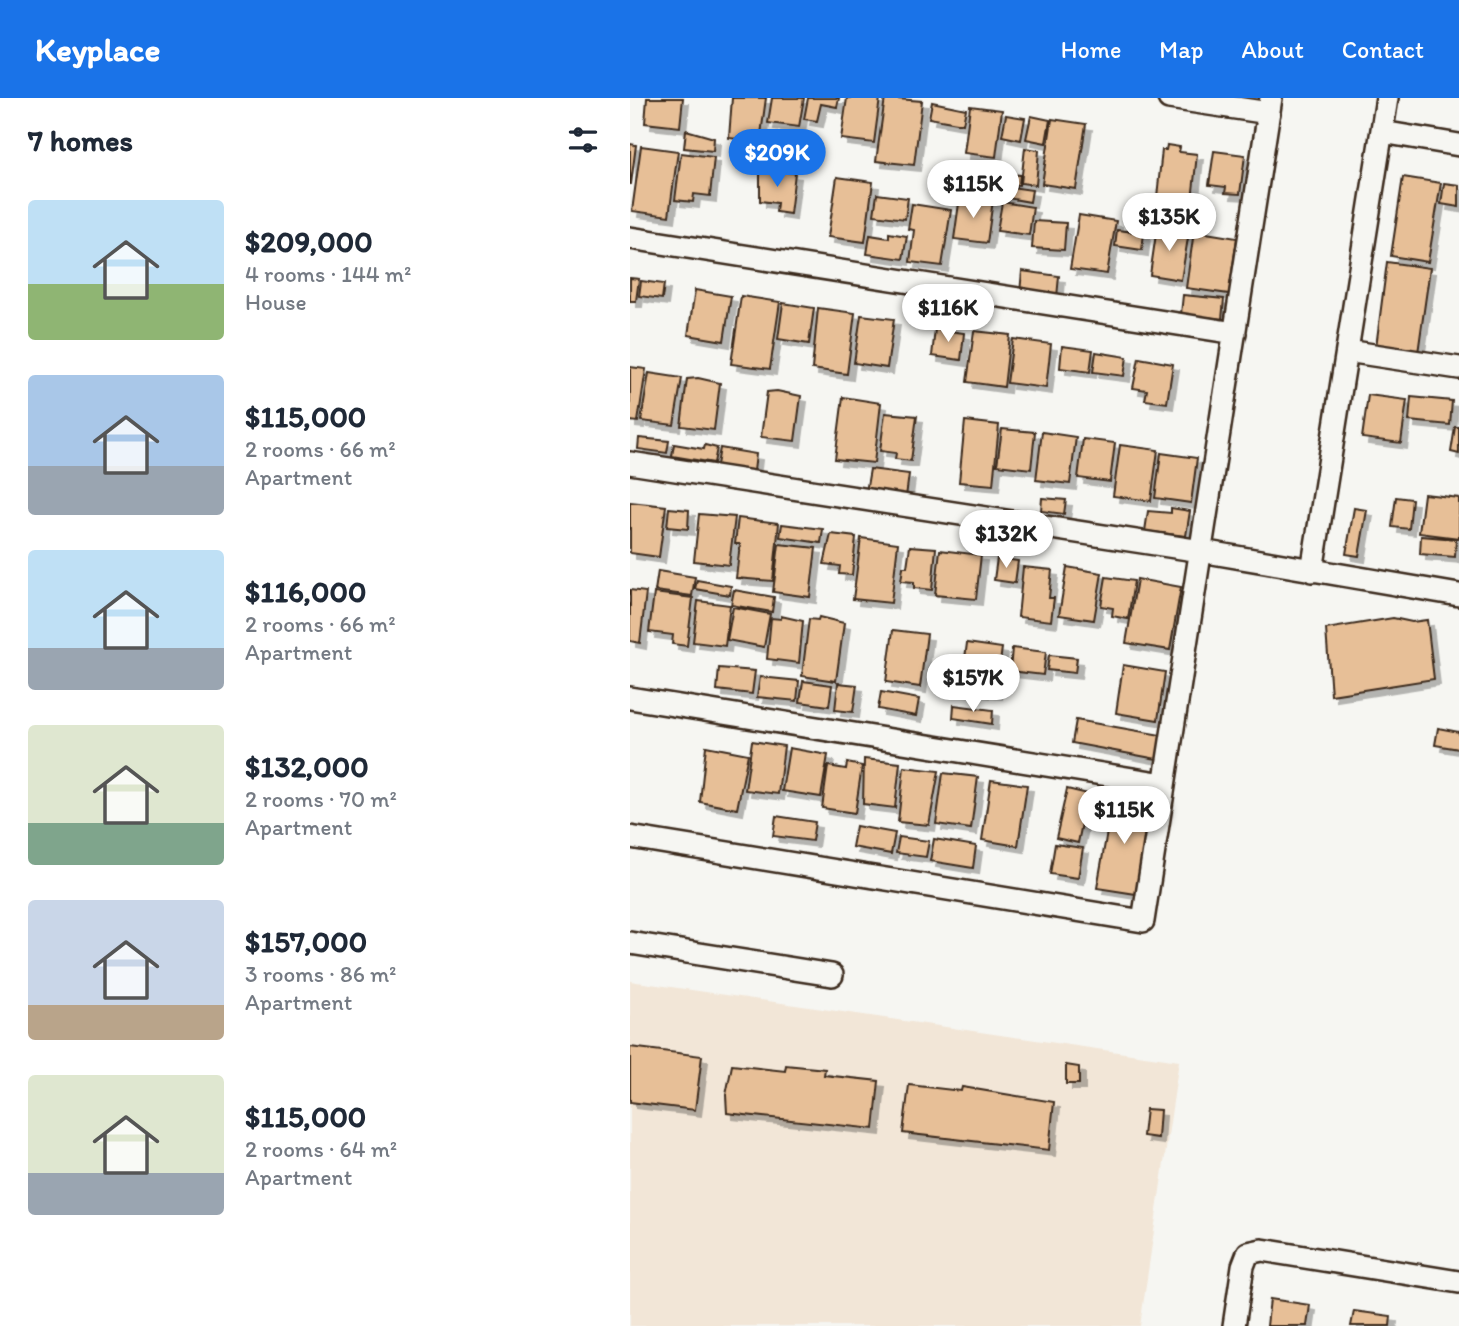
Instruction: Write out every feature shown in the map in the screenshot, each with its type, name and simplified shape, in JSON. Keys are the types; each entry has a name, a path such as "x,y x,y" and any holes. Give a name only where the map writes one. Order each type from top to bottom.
{"street":[{"path":"630,837 1143,921 1270,106 1169,98"},
{"path":"1312,571 1387,98"},
{"path":"1382,132 1459,145"},
{"path":"630,238 1235,333"},
{"path":"1347,351 1459,368"},
{"path":"630,463 1201,551 1459,595"},
{"path":"630,698 1164,784"},
{"path":"630,943 832,975"},
{"path":"1234,1326 1243,1266 1248,1253 1262,1250 1459,1282"}],"shaded area":[{"path":"630,981 1179,1061 1140,1326 630,1326"}],"building":[{"path":"647,98 683,98 680,127 645,123"},
{"path":"732,98 766,98 760,142 729,138"},
{"path":"772,98 804,98 799,127 768,123"},
{"path":"808,98 839,98 837,107 821,104 817,121 804,119"},
{"path":"847,98 880,98 874,143 841,139"},
{"path":"885,98 922,101 914,165 876,161"},
{"path":"932,102 966,109 963,124 929,118"},
{"path":"970,106 1002,110 996,157 964,153"},
{"path":"1006,115 1025,118 1021,140 1002,136"},
{"path":"1031,116 1050,120 1046,143 1026,139"},
{"path":"1052,119 1086,124 1076,189 1042,184"},
{"path":"686,130 714,138 713,151 684,148"},
{"path":"630,144 636,145 631,184 630,184"},
{"path":"1167,145 1180,147 1179,152 1197,154 1191,210 1156,206 1162,150 1166,150"},
{"path":"641,146 678,151 669,216 632,211"},
{"path":"1025,148 1039,150 1036,185 1021,183"},
{"path":"1214,151 1245,155 1240,194 1225,193 1226,187 1209,185"},
{"path":"681,153 714,157 710,196 694,194 693,202 675,200"},
{"path":"991,161 1000,163 995,195 959,189 964,164 973,165 970,182 980,184 982,172 989,172"},
{"path":"760,169 795,173 790,214 776,212 777,203 760,201"},
{"path":"1000,173 1020,175 1019,185 999,183"},
{"path":"837,177 873,182 865,242 828,237"},
{"path":"1403,177 1441,183 1428,262 1391,256"},
{"path":"1444,183 1459,185 1459,207 1441,204"},
{"path":"998,185 1032,190 1030,202 996,196"},
{"path":"877,194 908,198 905,219 874,215"},
{"path":"960,196 993,200 987,243 954,239"},
{"path":"1002,202 1033,207 1029,235 997,231"},
{"path":"912,204 951,210 942,266 910,262 914,230 908,229"},
{"path":"1079,215 1116,221 1107,274 1070,269"},
{"path":"1034,221 1066,223 1064,250 1032,248"},
{"path":"1157,227 1189,232 1181,280 1150,275"},
{"path":"1117,230 1144,233 1142,250 1115,246"},
{"path":"1194,231 1237,238 1229,294 1186,288"},
{"path":"889,233 907,236 903,259 867,254 870,235 889,238"},
{"path":"1387,262 1430,268 1418,353 1376,347"},
{"path":"1022,271 1059,276 1057,297 1020,293"},
{"path":"630,278 639,279 636,301 630,301"},
{"path":"641,281 664,284 662,299 639,296"},
{"path":"695,290 731,296 724,341 688,335"},
{"path":"1183,295 1224,299 1222,319 1181,314"},
{"path":"741,296 780,302 770,369 731,364"},
{"path":"783,303 814,308 809,344 778,339"},
{"path":"818,308 855,313 847,374 812,369"},
{"path":"861,315 894,319 887,368 854,363"},
{"path":"935,329 964,333 961,360 932,356"},
{"path":"974,331 1010,335 1004,387 967,382"},
{"path":"1013,339 1051,344 1046,388 1007,383"},
{"path":"1062,346 1093,350 1090,372 1060,368"},
{"path":"1096,352 1127,357 1124,376 1093,372"},
{"path":"1139,358 1173,364 1167,403 1145,400 1147,390 1133,388"},
{"path":"630,367 646,369 638,422 630,421"},
{"path":"649,373 682,378 674,425 641,421"},
{"path":"698,378 720,383 714,430 681,426 687,379"},
{"path":"777,391 801,396 795,441 761,437 767,392"},
{"path":"1368,395 1407,400 1401,443 1362,438"},
{"path":"843,397 881,403 874,463 835,459"},
{"path":"1411,397 1452,401 1450,425 1409,421"},
{"path":"885,413 917,416 911,461 895,459 896,453 880,451"},
{"path":"965,421 999,425 993,485 959,482"},
{"path":"1455,427 1459,427 1459,454 1451,452"},
{"path":"1002,429 1035,432 1031,469 997,465"},
{"path":"1042,432 1076,437 1070,484 1036,480"},
{"path":"639,438 669,441 667,453 638,449"},
{"path":"1083,439 1115,443 1110,482 1078,478"},
{"path":"674,444 704,449 705,445 717,448 714,463 672,456"},
{"path":"1120,445 1158,450 1151,501 1113,496"},
{"path":"720,448 756,454 754,471 717,465"},
{"path":"1161,453 1197,458 1191,503 1155,498"},
{"path":"870,469 909,474 906,497 866,492"},
{"path":"1424,494 1459,498 1459,538 1419,533"},
{"path":"1396,497 1412,499 1409,529 1392,527"},
{"path":"1042,498 1066,500 1064,514 1041,511"},
{"path":"630,502 666,506 659,557 630,553"},
{"path":"669,508 689,510 688,529 667,527"},
{"path":"1171,508 1190,511 1186,536 1145,531 1148,511 1171,513"},
{"path":"1354,508 1367,510 1359,556 1346,554"},
{"path":"699,514 735,517 729,565 694,561"},
{"path":"738,518 779,523 773,581 736,578 740,544 735,544"},
{"path":"782,524 823,529 821,543 780,537"},
{"path":"831,534 856,537 852,575 839,574 840,566 824,564"},
{"path":"1421,536 1456,539 1455,557 1420,554"},
{"path":"861,538 898,543 891,603 853,599"},
{"path":"779,544 816,548 810,597 773,592"},
{"path":"910,546 936,548 932,590 914,588 914,582 901,581 903,567 907,567"},
{"path":"940,550 981,555 976,599 935,595"},
{"path":"997,558 1018,561 1015,583 994,580"},
{"path":"1023,567 1052,570 1049,598 1054,598 1051,621 1018,617"},
{"path":"1067,567 1102,573 1094,620 1059,615"},
{"path":"658,571 695,577 692,596 655,591"},
{"path":"1106,577 1134,581 1128,619 1112,616 1113,608 1101,606"},
{"path":"1137,579 1181,587 1170,650 1126,643"},
{"path":"697,580 731,586 730,595 695,589"},
{"path":"630,590 646,592 640,643 630,641"},
{"path":"734,590 774,597 772,612 731,605"},
{"path":"654,593 693,598 687,646 672,644 673,635 649,632"},
{"path":"698,601 730,605 725,646 693,642"},
{"path":"733,607 770,614 764,647 727,640"},
{"path":"781,616 803,621 799,663 767,659 771,618 781,619"},
{"path":"819,617 844,623 836,681 802,676 809,619 818,620"},
{"path":"1393,618 1412,622 1427,620 1434,679 1331,695 1326,629"},
{"path":"893,630 927,634 920,687 886,682"},
{"path":"967,643 1002,648 996,693 961,689"},
{"path":"1012,648 1046,652 1043,675 1010,671"},
{"path":"1049,655 1077,658 1075,673 1047,670"},
{"path":"1123,665 1165,672 1158,720 1116,713"},
{"path":"719,668 755,671 752,694 717,690"},
{"path":"760,677 799,681 797,701 757,697"},
{"path":"803,681 832,685 829,706 800,702"},
{"path":"838,683 857,685 853,712 835,710"},
{"path":"881,692 919,699 916,716 878,709"},
{"path":"954,705 993,710 992,724 953,718"},
{"path":"1076,720 1161,735 1157,759 1072,743"},
{"path":"1438,728 1459,732 1459,749 1435,745"},
{"path":"752,741 784,746 778,794 745,790"},
{"path":"706,746 748,754 737,809 700,802"},
{"path":"789,748 828,755 821,797 782,791"},
{"path":"864,759 900,763 895,808 863,804"},
{"path":"847,763 862,766 855,813 822,808 828,766 846,769"},
{"path":"904,767 939,771 929,825 898,822"},
{"path":"943,773 978,777 971,829 936,824"},
{"path":"991,780 1027,785 1018,846 982,840"},
{"path":"1067,789 1088,794 1078,843 1056,838"},
{"path":"1113,798 1151,804 1136,894 1097,888"},
{"path":"776,816 815,822 812,841 773,836"},
{"path":"856,826 895,833 891,854 852,847"},
{"path":"899,837 929,841 926,857 896,853"},
{"path":"934,839 976,846 973,868 930,861"},
{"path":"1055,844 1083,848 1078,878 1050,874"},
{"path":"630,1047 702,1056 695,1110 630,1102"},
{"path":"732,1065 785,1071 786,1065 825,1069 824,1075 879,1081 874,1129 727,1113 726,1095"},
{"path":"1066,1065 1079,1067 1079,1084 1066,1084"},
{"path":"909,1085 961,1091 962,1087 1054,1102 1049,1150 903,1133"},
{"path":"1146,1109 1160,1110 1158,1138 1143,1136"},
{"path":"1270,1299 1310,1305 1307,1326 1267,1326"},
{"path":"1354,1311 1391,1316 1390,1326 1351,1326"}]}
